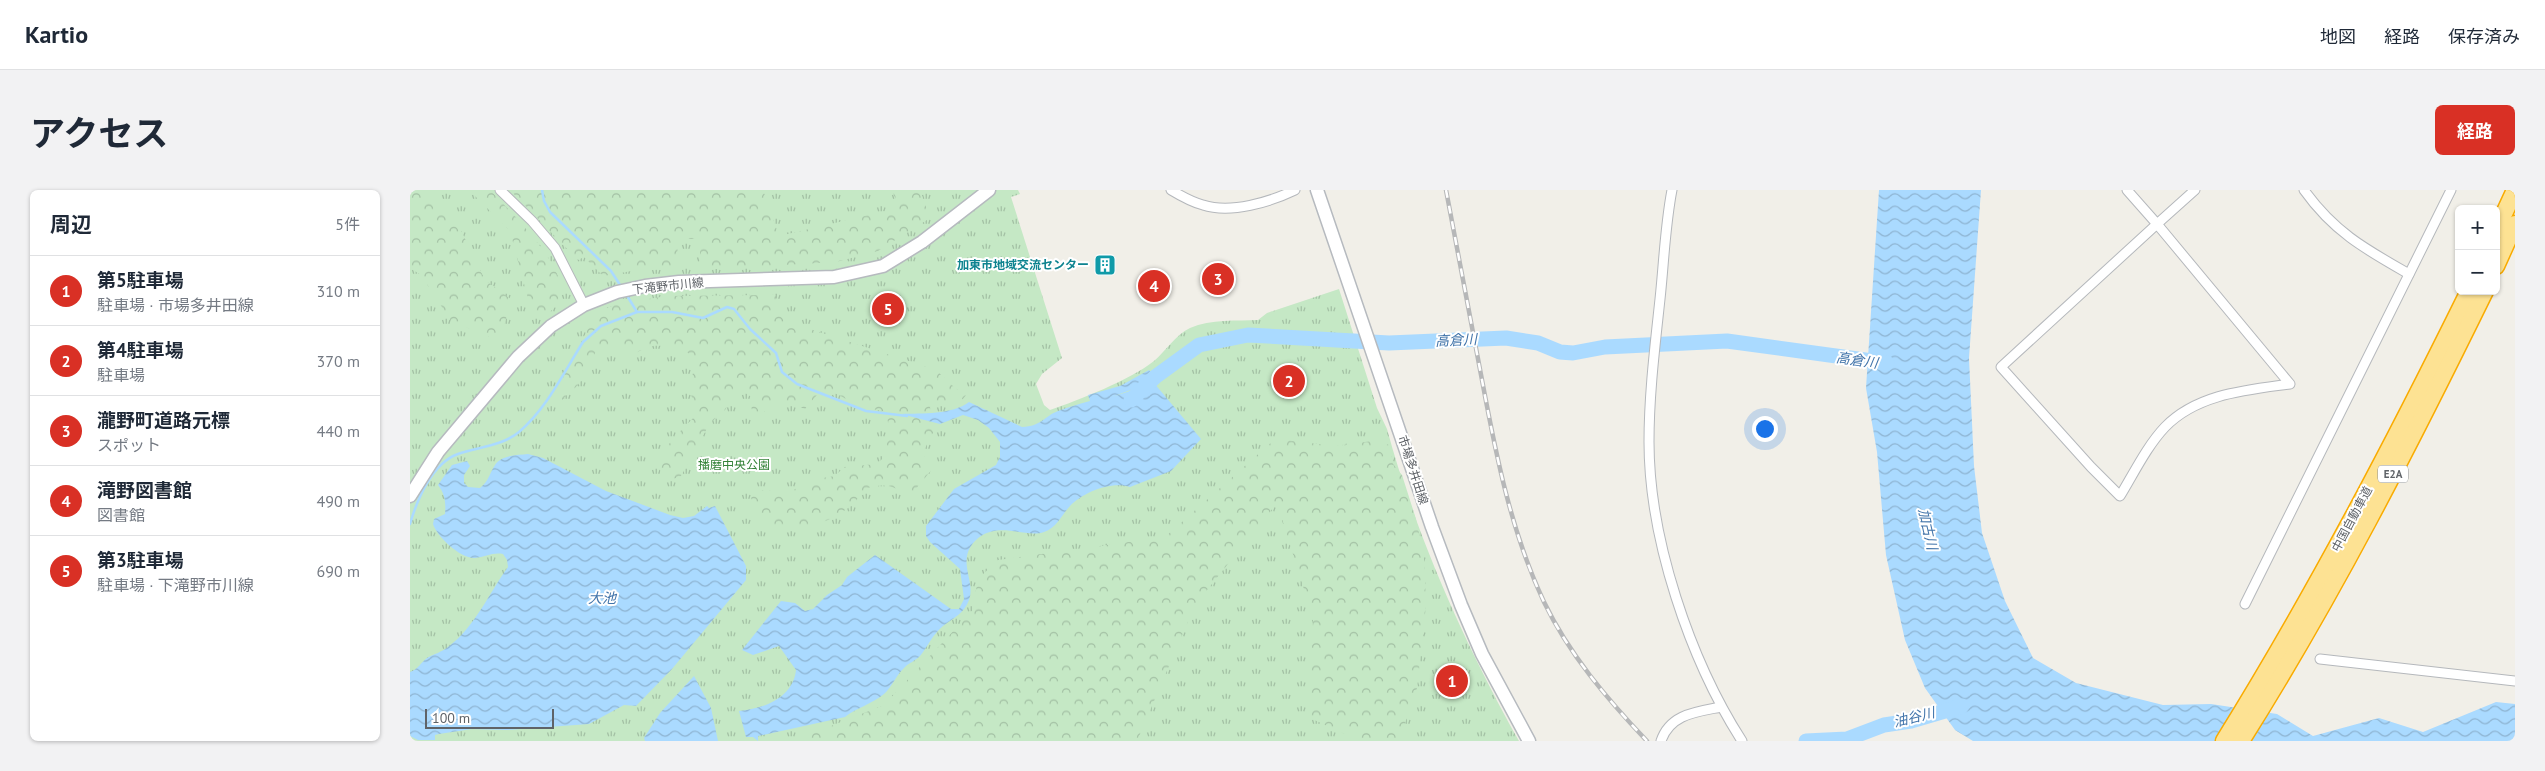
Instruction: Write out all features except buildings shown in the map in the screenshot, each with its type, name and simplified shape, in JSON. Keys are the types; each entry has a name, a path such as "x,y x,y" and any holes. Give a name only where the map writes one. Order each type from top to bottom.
{"highway":[{"path":"2500,222 2515,190"},
{"path":"2500,257 2515,224"},
{"name":"中国自動車道","path":"2241,741 2467,295"},
{"name":"中国自動車道","path":"2224,741 2287,652 2425,413 2483,295"}],"main road":[{"name":"下滝野市川線","path":"410,496 438,452 518,358 551,326 584,304 617,292 645,286 834,277 883,266 941,228 989,190"},
{"name":"市場多井田線","path":"1317,190 1369,337 1432,527 1461,605 1482,654 1529,741"}],"street":[{"path":"500,190 532,221 554,248 584,304"},
{"path":"1170,190 1205,206 1232,207 1255,203 1295,190"},
{"path":"1672,190 1665,226 1652,380 1649,442 1651,477 1658,529 1674,588 1697,656 1721,707 1742,741"},
{"path":"2128,190 2157,224 2290,384 2217,397 2195,405 2178,415 2164,428 2120,496 2091,467 2001,367 2157,224 2195,190"},
{"path":"2304,190 2338,230 2360,246 2409,274"},
{"path":"2245,604 2451,190"},
{"path":"2320,659 2515,682"},
{"path":"1661,741 1667,727 1683,716 1721,707"}],"green space":[{"name":"播磨中央公園","path":"410,190 1018,190 1020,194 1011,197 1062,358 1042,374 1036,384 1044,405 1050,410 1089,395 1144,368 1190,328 1215,322 1258,320 1267,313 1339,289 1377,408 1387,429 1427,549 1461,628 1519,741 410,741"},
{"path":"410,190 431,190 436,206 456,220 485,280 512,300 499,341 451,321 421,275 410,268"},
{"path":"469,190 490,190 533,238 553,266 559,279 561,296 555,307 542,319 530,306 510,231"},
{"path":"510,190 763,190 779,236 899,208 892,190 920,190 930,218 878,251 836,262 699,270 701,239 679,239 675,269 632,271 603,276 584,257 578,260"},
{"path":"775,295 789,328 807,328 936,370 955,388 967,394 963,399 930,407 934,431 922,454 934,467 909,497 892,487 883,485 871,487 865,490 852,505 831,519 818,524 792,529 768,523 757,515 751,503 753,490 767,490 787,494 810,480 835,476 844,467 877,464 886,455 888,422 885,412 857,405 835,393 822,389 805,409 780,402 770,406 759,417 752,417 751,397 741,389 735,391 725,410 710,423 681,476 668,481 661,478 660,468 665,451 675,437 695,416 690,389 694,362 688,353 677,348 653,346 627,357 618,348 605,345 595,353 579,384 562,400 559,384 587,331 586,318 616,304 667,296"},
{"path":"1275,439 1336,446 1372,441 1390,445 1393,464 1402,475 1416,519 1424,557 1426,605 1417,688 1399,741 1360,741 1310,718 1313,618 1277,503 1195,605 1137,741 793,741 884,705 972,611 978,579 998,560 1165,537"}],"water":[{"name":"加古川","path":"1879,190 1981,190 1969,358 1974,466 1982,533 2005,601 2033,658 2076,683 2163,705 2211,704 2277,714 2313,736 2379,718 2423,732 2496,702 2515,704 2515,741 1973,741 1955,730 1925,688 1905,640 1886,555 1877,452 1866,388"},
{"path":"1149,370 1157,379 1112,397 1154,383 1201,439 1171,471 1130,487 1115,485 1090,492 1076,501 1067,509 1056,524 1044,532 1029,533 1002,530 984,535 975,541 967,556 970,593 967,605 958,615 939,629 920,656 902,670 884,694 845,717 758,736 758,741 753,737 746,737 739,711 767,705 783,695 794,680 796,670 779,646 753,655 742,650 781,601 795,603 805,611 813,609 827,595 842,585 847,577 875,555 951,609 959,609 964,599 960,569 930,542 926,536 926,526 954,489 996,465 1000,457 1000,442 989,428 978,420 963,415 940,424 901,414 946,411 969,402 1022,427 1029,426 1038,423 1053,413 1090,401 1088,395 1120,386"},
{"name":"大池","path":"528,454 543,458 606,491 670,515 683,518 694,516 707,506 709,508 715,506 746,566 746,580 672,669 636,706 624,705 589,724 507,730 472,729 435,735 435,740 418,740 410,736 410,672 427,658 446,649 458,639 474,620 508,567 507,560 503,554 492,554 475,558 469,557 463,555 444,541 433,524 434,519 445,514 444,495 438,485 452,465 467,461 470,466 464,475 464,483 468,487 480,488 501,459"},
{"path":"694,676 711,708 718,741 645,741 644,738 660,713"}],"waterway":[{"path":"542,190 544,201 550,212 611,271 622,288"},
{"path":"626,294 637,312"},
{"path":"410,524 421,494 441,465 458,454 498,443 519,432 547,401 583,342 601,326 637,312 672,312 703,318 727,307 734,309 750,329 776,353 782,372 797,384 866,411 907,416"},
{"name":"高倉川","path":"1131,400 1155,377 1199,345 1248,335 1389,343 1506,338 1538,343 1560,352 1573,353 1605,347 1727,341 1887,363"},
{"name":"油谷川","path":"1806,741 1847,739 1884,725 1911,721 1962,706"}],"railway":[{"path":"1446,190 1493,436 1506,493 1522,548 1544,602 1565,640 1603,692 1647,741"}],"place":[{"name":"加東市地域交流センター","path":"1105,265"},
{"name":"瀧野町道路元標","path":"1218,279"},
{"name":"滝野図書館","path":"1154,286"},
{"name":"第3駐車場","path":"888,309"},
{"name":"第4駐車場","path":"1289,381"},
{"name":"第5駐車場","path":"1452,681"}]}
